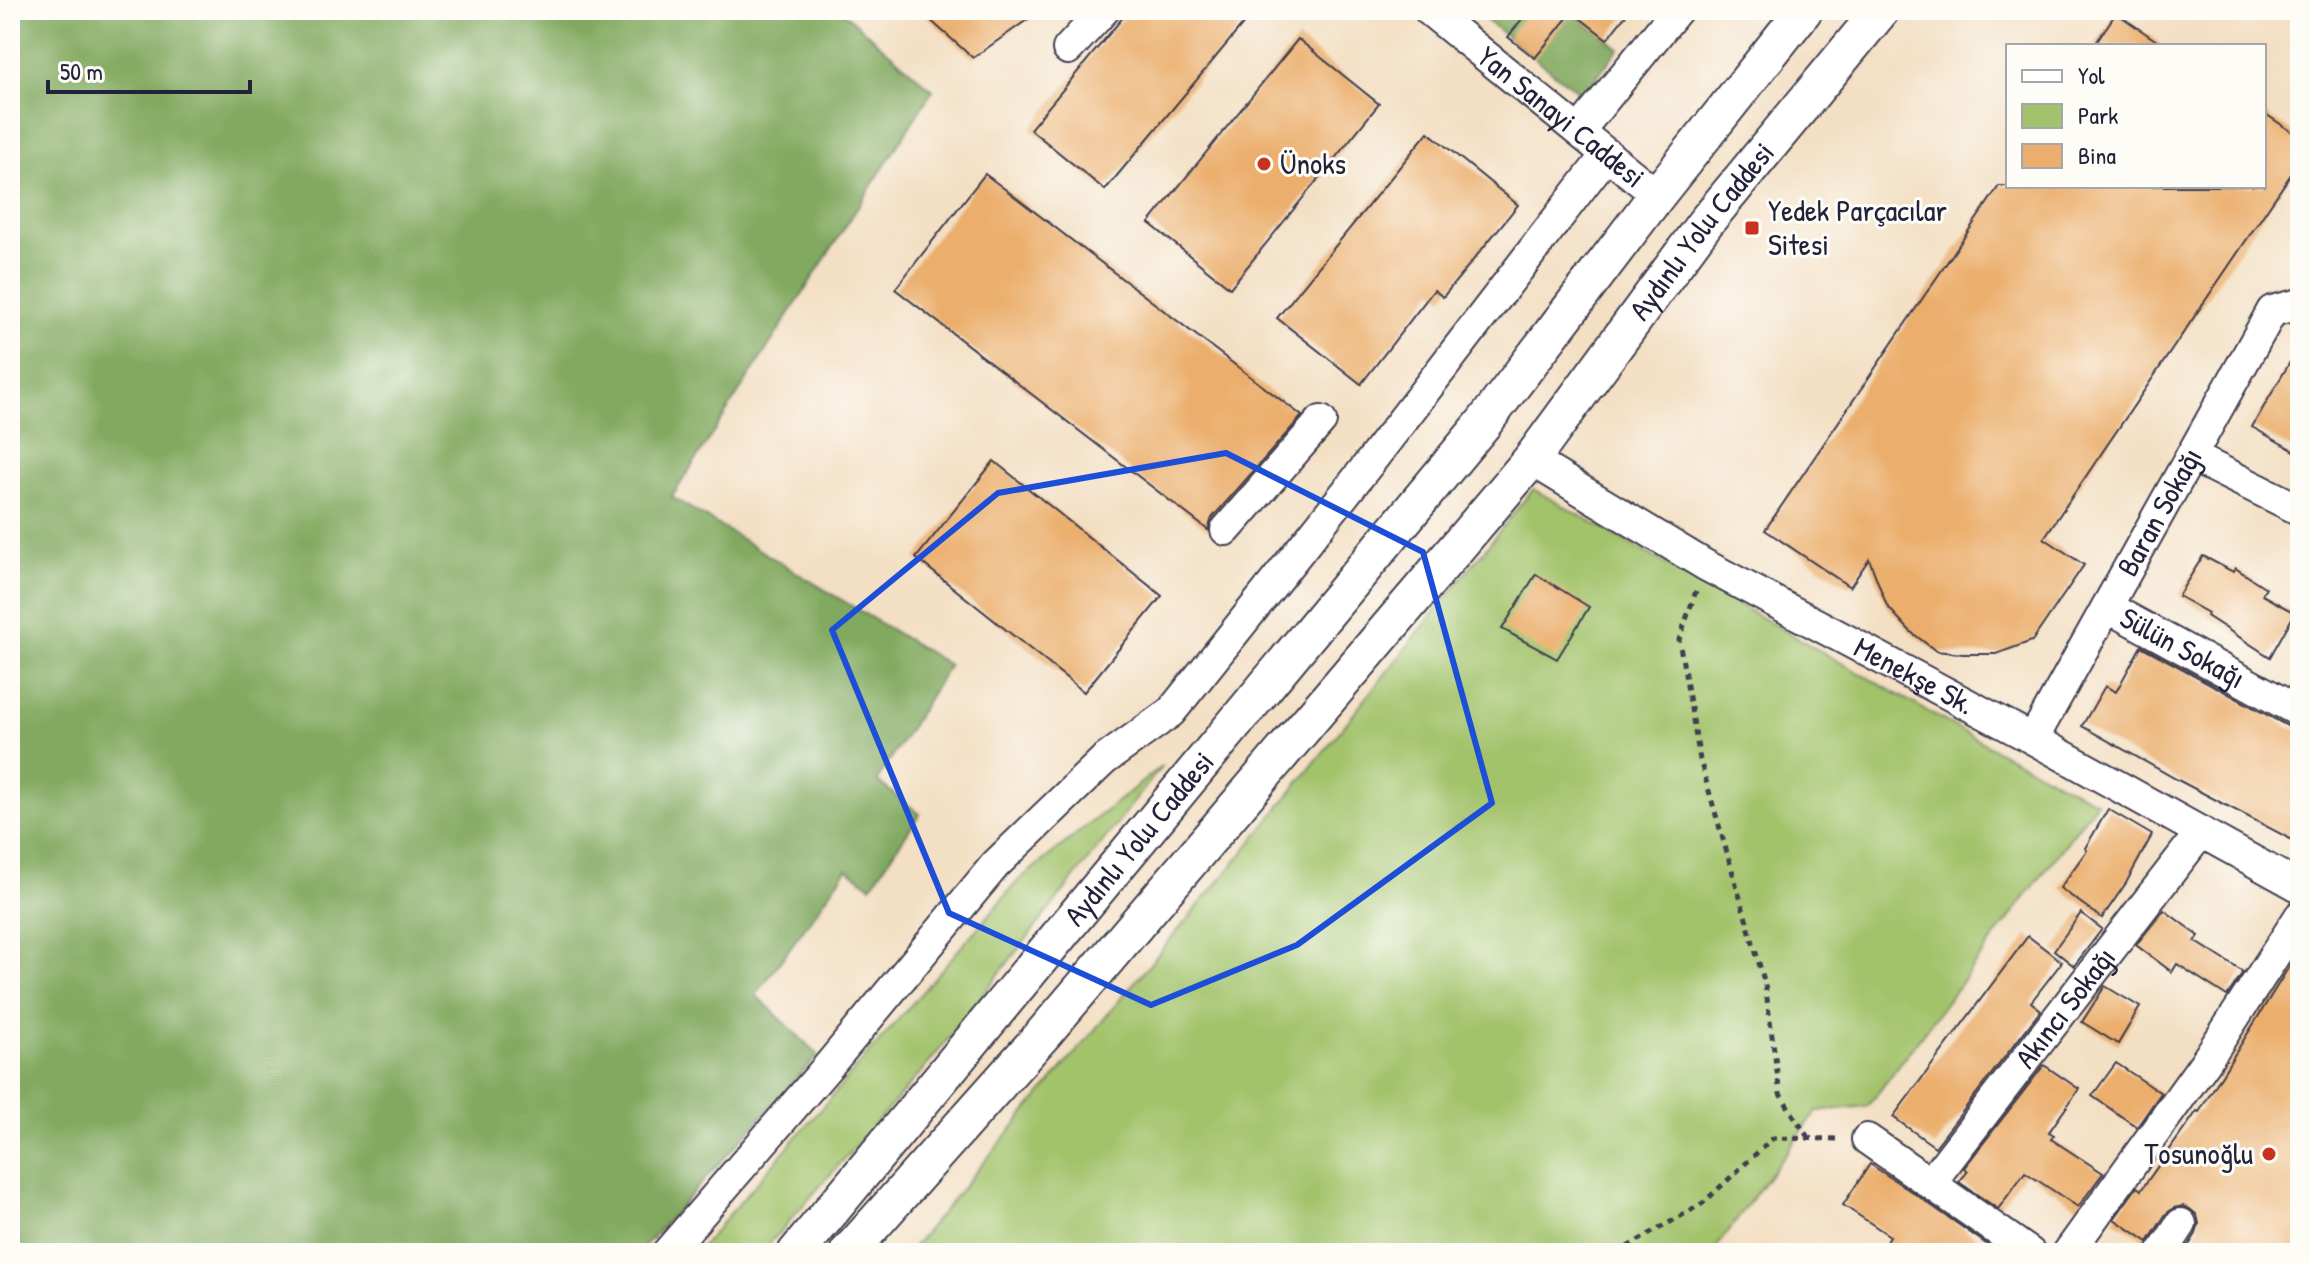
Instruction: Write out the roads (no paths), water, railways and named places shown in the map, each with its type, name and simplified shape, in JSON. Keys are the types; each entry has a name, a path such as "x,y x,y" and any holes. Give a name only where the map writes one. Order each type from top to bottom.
{"main road":[{"name":"Aydınlı Yolu Caddesi","path":"796,1253 1483,424 1657,195 1804,10"},
{"name":"Aydınlı Yolu Caddesi","path":"848,1253 1044,1033 1531,460 1705,223 1881,10"},
{"path":"1483,424 1531,460"}],"street":[{"path":"1068,49 1104,10"},
{"path":"1579,131 1677,10"},
{"name":"Yan Sanayi Caddesi","path":"1435,12 1657,195"},
{"path":"667,1253 830,1064 995,865 1104,760 1171,712 1371,461 1607,154"},
{"name":"Baran Sokağı","path":"2033,739 2272,311 2300,304"},
{"path":"1226,530 1321,421"},
{"path":"2191,456 2300,510"},
{"name":"Menekşe Sk.","path":"1531,460 1705,565 2033,739 2300,887"},
{"name":"Sülün Sokağı","path":"2107,607 2300,712"},
{"name":"Akıncı Sokağı","path":"1931,1182 2201,832"},
{"path":"2068,1253 2206,1061 2300,916"},
{"path":"1867,1139 2030,1253"},
{"path":"2162,1253 2181,1224"}],"place":[{"name":"Ünoks","path":"1264,164"},
{"name":"Yedek Parçacılar Sitesi","path":"1752,228"},
{"name":"Tosunoğlu","path":"2269,1154"}]}
